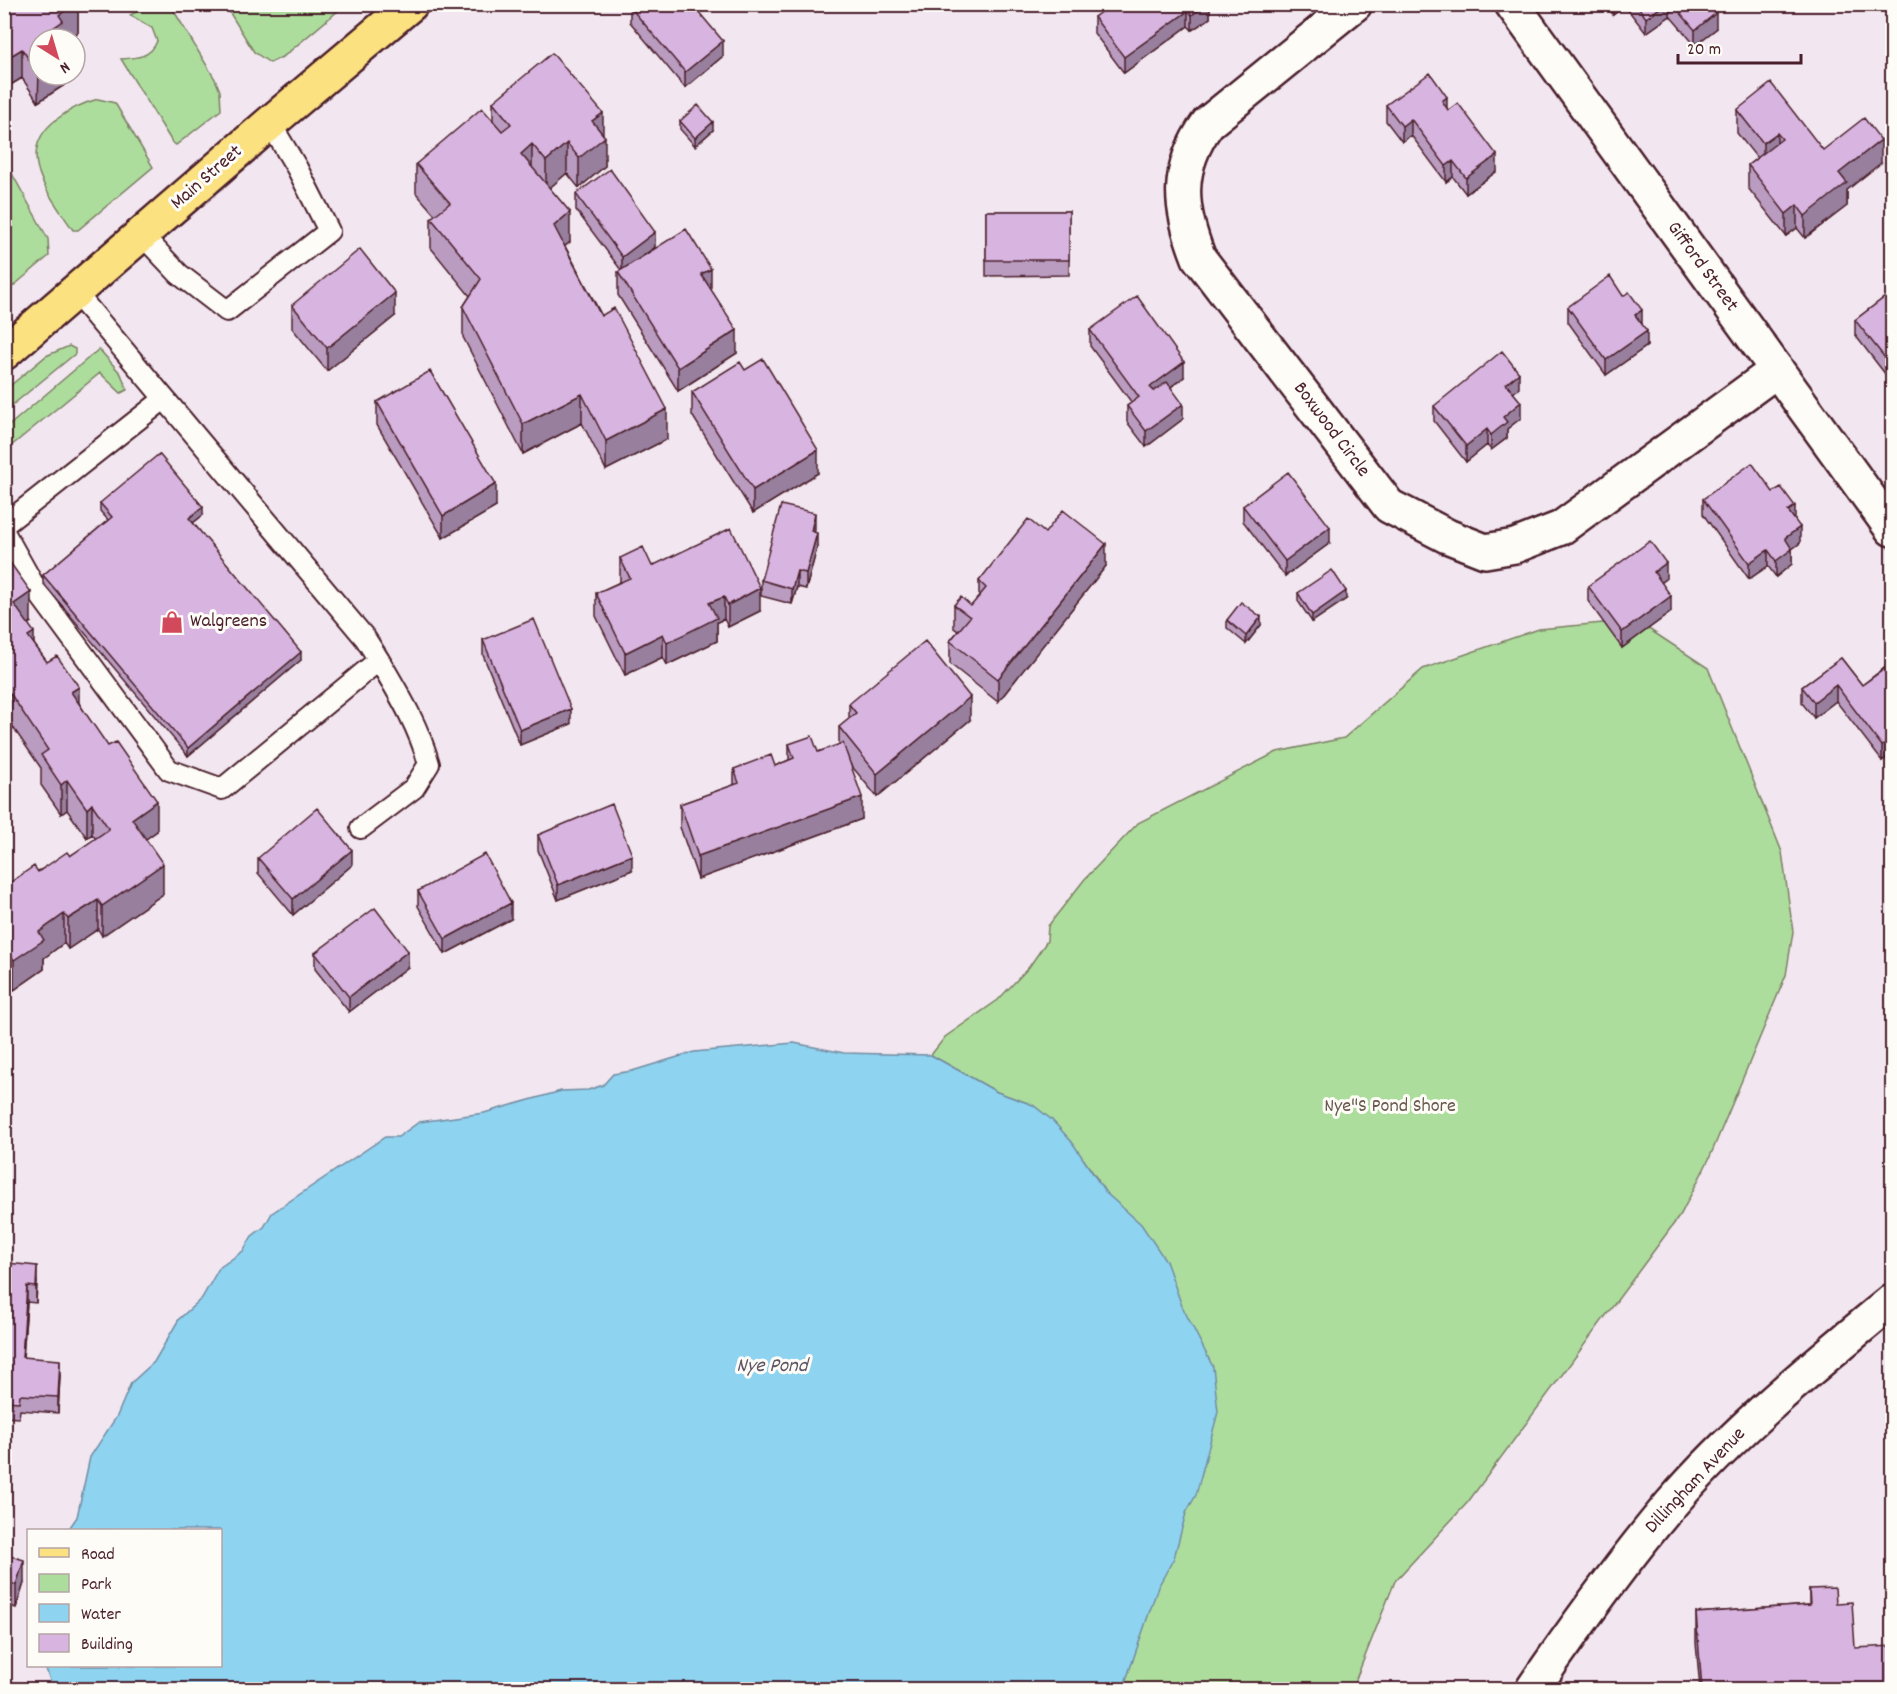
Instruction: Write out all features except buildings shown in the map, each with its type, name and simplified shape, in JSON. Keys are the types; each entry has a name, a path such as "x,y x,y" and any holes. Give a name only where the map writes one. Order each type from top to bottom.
{"main road":[{"name":"Main Street","path":"4,353 411,4"}],"street":[{"name":"Boxwood Circle","path":"1355,4 1208,123 1197,138 1182,183 1185,224 1199,258 1389,506 1447,536 1485,551 1515,546 1561,528 1777,370"},
{"name":"Gifford Street","path":"1512,4 1893,529"},
{"name":"Dillingham Avenue","path":"1532,1689 1617,1570 1672,1502 1735,1437 1797,1379 1893,1302"}],"lane":[{"path":"142,235 179,274 227,311 329,231 297,168 270,123"},
{"path":"75,292 364,638 407,706 422,740 429,764 414,788 361,828"},
{"path":"4,525 164,399"},
{"path":"4,532 37,591 169,770 222,789 379,660"}],"green space":[{"path":"150,5 168,5 174,11 220,91 221,110 176,145 121,59 143,56 157,41 152,28 130,15"},
{"path":"225,5 345,5 284,56 270,63 254,52"},
{"path":"98,99 115,103 153,167 78,230 73,230 54,203 40,174 36,160 37,146 44,132 57,119 87,102"},
{"path":"4,159 48,239 49,256 5,293"},
{"path":"69,346 75,349 75,354 5,411 5,390 46,356"},
{"path":"99,349 121,374 127,390 121,393 100,373 5,451 5,429"},
{"name":"Nye\"S Pond Shore","path":"1635,620 1708,668 1782,852 1793,932 1786,975 1709,1159 1681,1214 1468,1502 1395,1581 1352,1689 1042,1689 1098,1180 1084,1160 1027,1103 997,1092 931,1055 945,1037 998,1000 1029,967 1047,941 1048,926 1084,880 1138,823 1277,752 1344,738 1423,669 1539,629"}],"water":[{"name":"Nye Pond","path":"794,1043 844,1053 931,1055 997,1092 1033,1105 1052,1120 1072,1142 1106,1193 1141,1224 1166,1261 1182,1306 1213,1367 1218,1412 1196,1495 1186,1513 1174,1558 1158,1587 1123,1689 53,1689 45,1667 222,1667 222,1529 69,1529 77,1517 90,1457 117,1416 131,1383 154,1362 179,1319 202,1298 219,1268 243,1251 252,1236 264,1227 272,1213 385,1137 398,1137 419,1122 484,1113 561,1091 588,1090 603,1085 613,1074 632,1071 694,1052"}],"place":[{"name":"Walgreens","path":"172,622"}]}
